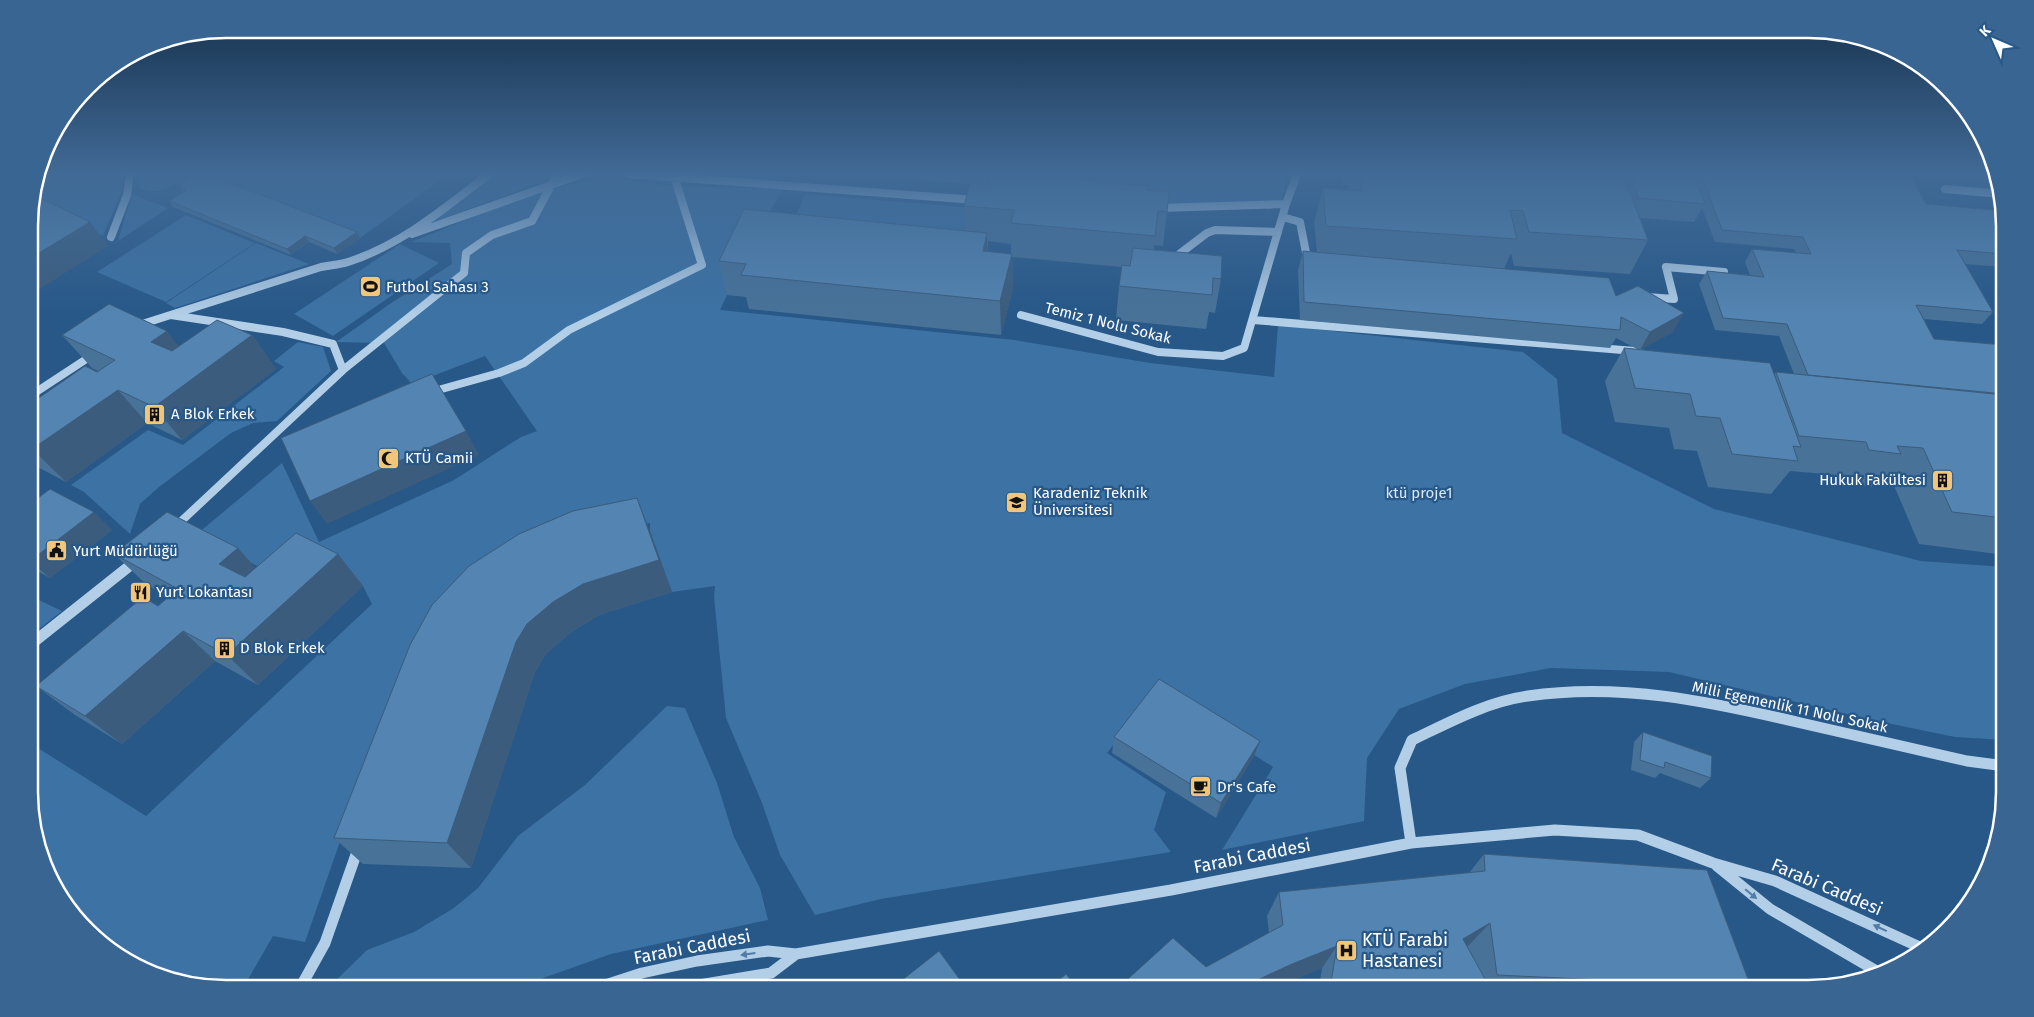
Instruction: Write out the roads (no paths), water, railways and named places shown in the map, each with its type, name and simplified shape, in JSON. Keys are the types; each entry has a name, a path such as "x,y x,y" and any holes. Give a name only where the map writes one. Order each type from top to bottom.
{"street":[{"path":"111,237 117,221"},
{"path":"125,334 141,323 321,266 346,263 365,256 425,221"},
{"path":"395,240 447,221"},
{"path":"167,535 343,370 464,273 466,253 492,236 531,221"},
{"path":"418,395 499,373 524,363 569,330 702,265 688,221"},
{"name":"Temiz 1 Nolu Sokak","path":"1021,316 1158,352 1223,356 1244,348 1282,221"},
{"path":"1298,221 1300,222 1309,266 1319,267"},
{"path":"1178,255 1215,230 1278,232"},
{"path":"1635,296 1674,299 1666,267 1724,272"},
{"path":"171,315 284,332 333,344 343,370"},
{"path":"1253,320 1643,352"},
{"path":"38,391 101,349"},
{"path":"38,639 144,554"},
{"name":"Milli Egemenlik 11 Nolu Sokak","path":"1411,842 1400,768 1412,740 1482,707 1528,696 1588,692 1644,693 1732,707 1966,761 1996,765"},
{"name":"Farabi Caddesi","path":"621,980 642,973 697,961 768,951 796,954 1171,890 1411,842 1555,830 1638,835 1713,863 1775,881 1916,946"},
{"path":"305,980 326,943 361,840"},
{"name":"Farabi Caddesi","path":"1713,863 1770,909 1872,969"},
{"name":"Farabi Caddesi","path":"729,980 771,973 796,954"}],"place":[{"name":"Futbol Sahası 3","path":"370,287"},
{"name":"A Blok Erkek","path":"155,414"},
{"name":"KTÜ Camii","path":"389,458"},
{"name":"Hukuk Fakültesi","path":"1942,480"},
{"name":"Karadeniz Teknik Üniversitesi","path":"1017,502"},
{"name":"Yurt Müdürlüğü","path":"57,551"},
{"name":"Yurt Lokantası","path":"140,592"},
{"name":"D Blok Erkek","path":"224,648"},
{"name":"Dr's Cafe","path":"1201,787"},
{"name":"KTÜ Farabi Hastanesi","path":"1346,950"}],"park label":[{"name":"ktü proje1","path":"1419,493"}]}
